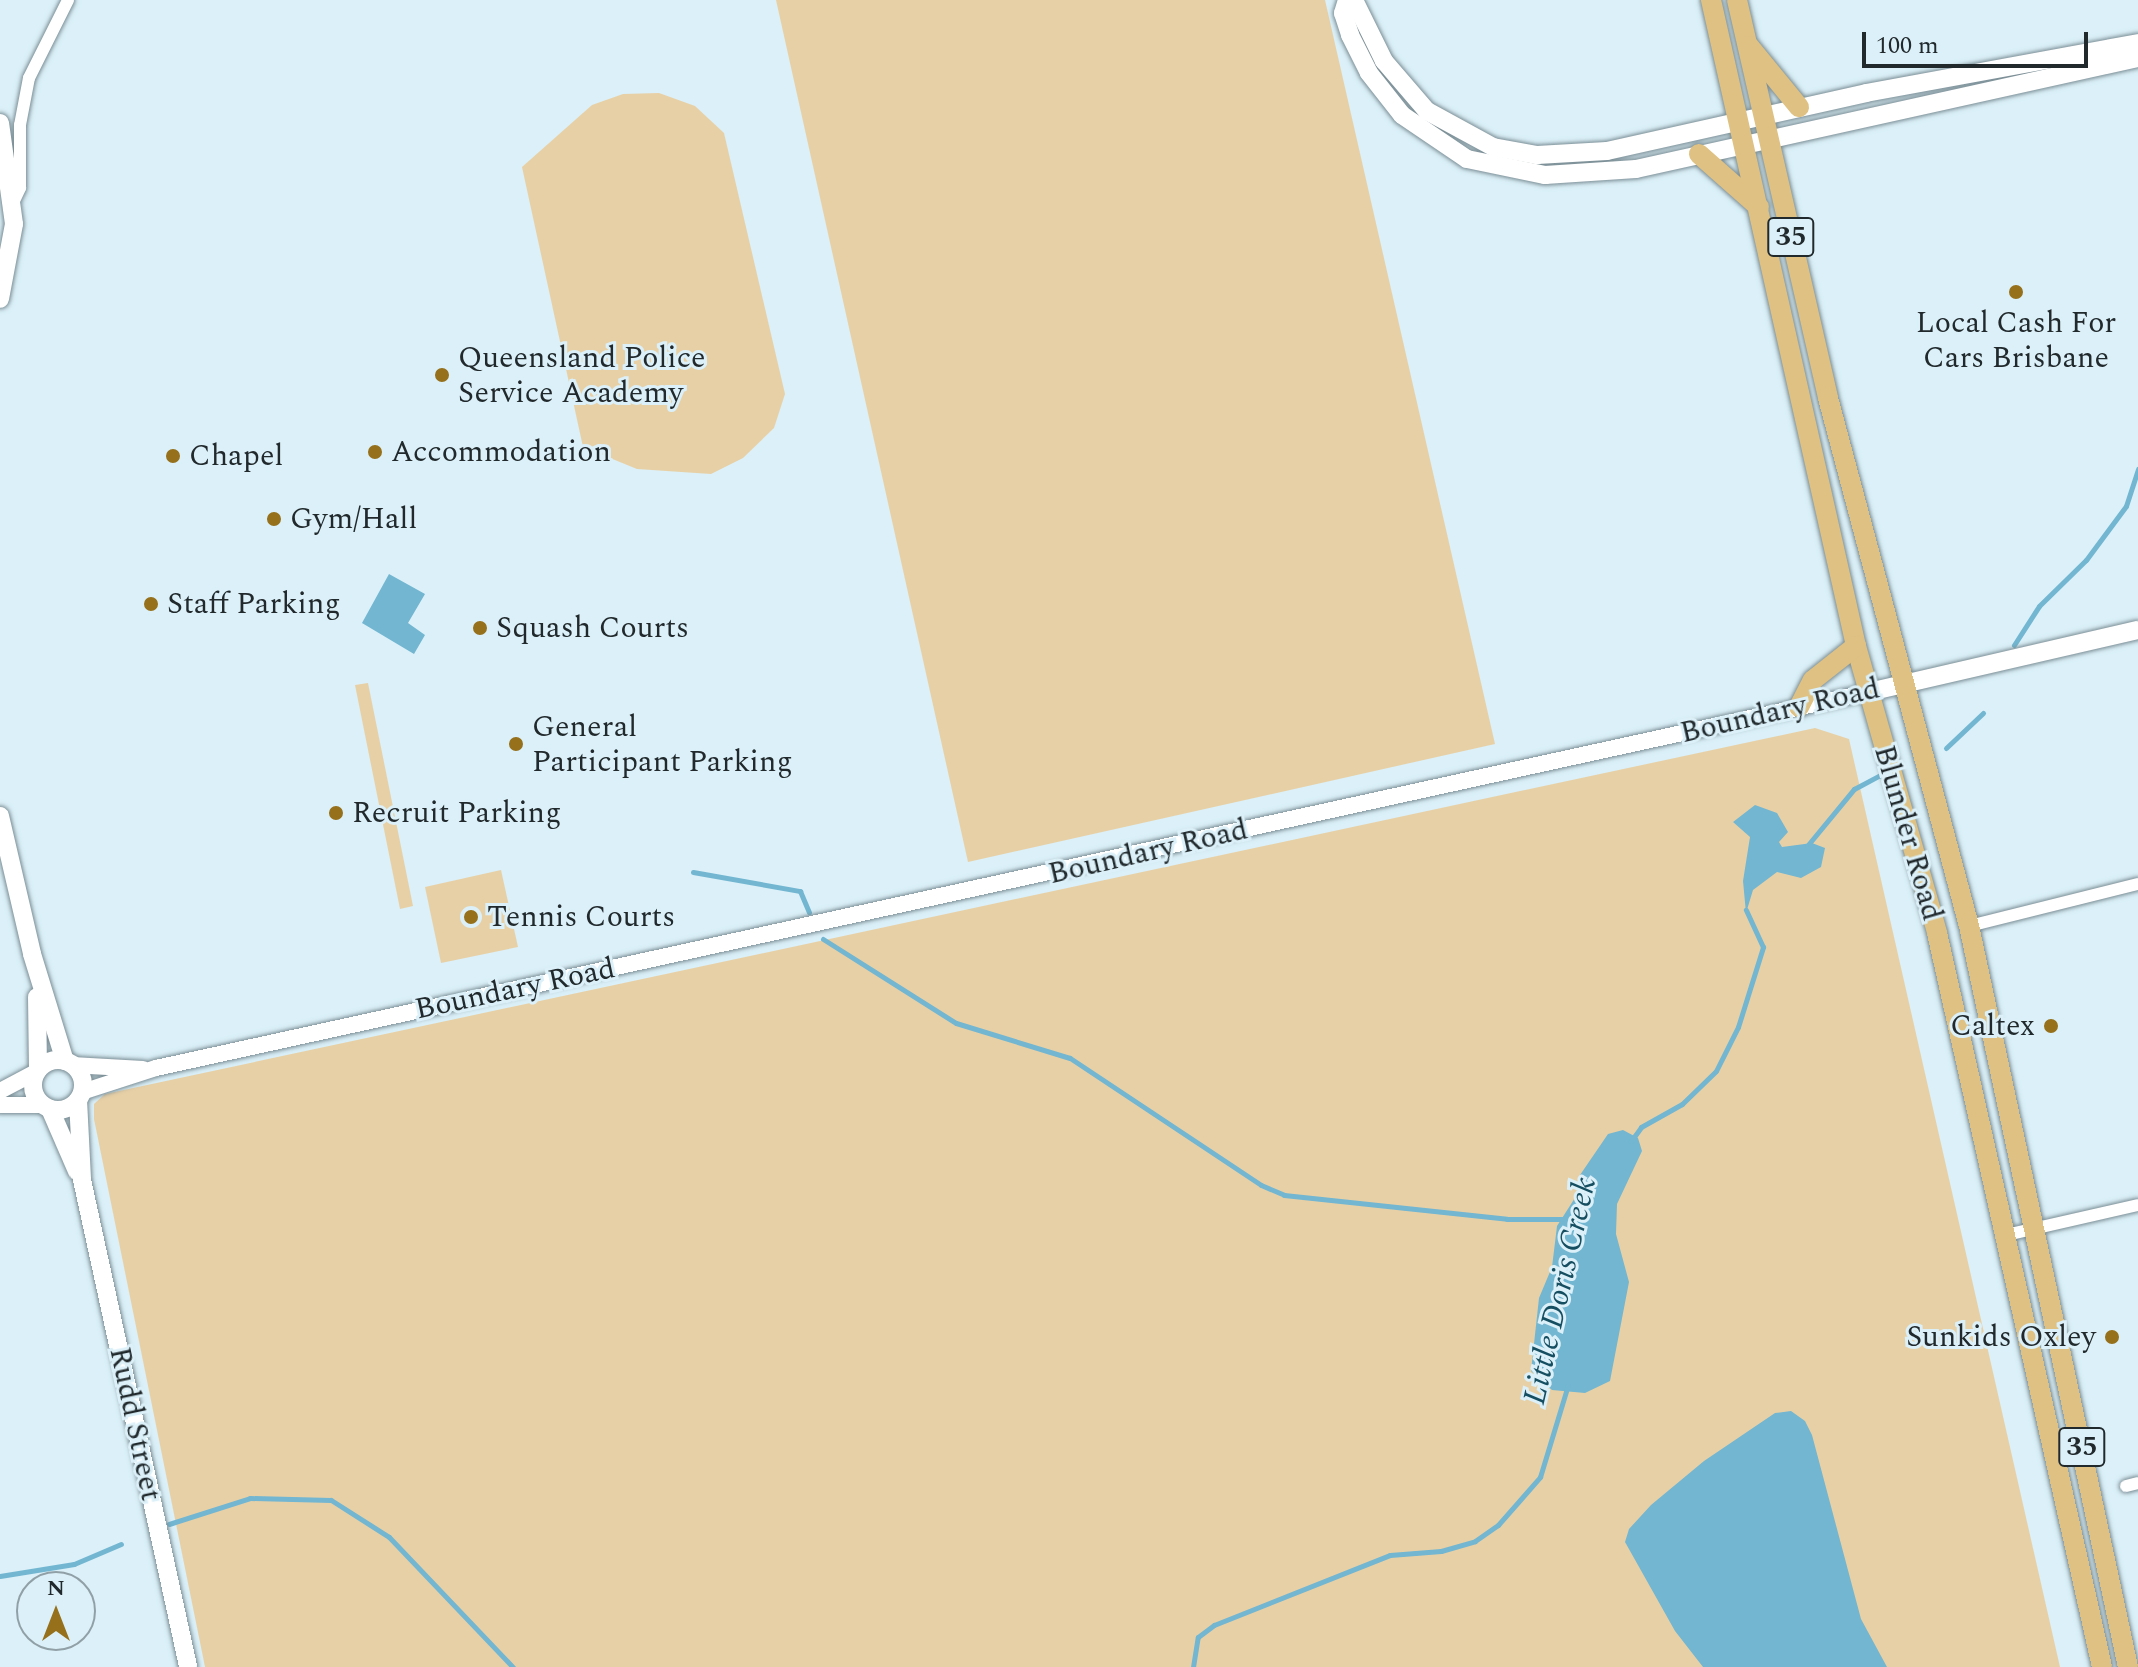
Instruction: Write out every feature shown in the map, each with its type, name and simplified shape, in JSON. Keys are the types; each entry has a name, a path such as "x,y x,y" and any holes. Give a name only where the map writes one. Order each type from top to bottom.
{"main road":[{"path":"1347,0 1343,13 1350,35 1385,97 1417,127 1467,159 1517,172 1576,176 1699,154 2138,58"},
{"path":"1354,0 1372,41 1412,97 1447,125 1493,147 1537,155 1578,154 1799,107 2138,43"},
{"name":"Blunder Road","path":"1711,0 1856,646 1937,933 2102,1667"},
{"name":"Blunder Road","path":"1737,0 1828,398 1969,926 2037,1228 2128,1667"},
{"path":"1747,43 1799,107"},
{"path":"0,123 13,203 12,246 0,299"},
{"path":"1699,154 1759,207"},
{"path":"0,181 5,220 0,257"},
{"name":"Boundary Road","path":"1869,692 2138,630"},
{"path":"1799,707 1813,680 1856,646"},
{"path":"0,816 32,954 68,1063 82,1080 80,1096 62,1110 46,1107 32,1086 37,1071 39,1016 32,954"},
{"path":"37,1071 50,1061 68,1063"},
{"name":"Rudd Street","path":"80,1096 82,1180 188,1667"},
{"name":"Rudd Street","path":"46,1107 82,1180"}],"street":[{"path":"13,203 20,188 20,125 29,78 68,0"},
{"name":"Boundary Road","path":"80,1096 156,1068 1869,692"},
{"path":"1969,926 2138,884"},
{"name":"Boundary Road","path":"68,1063 156,1068"},
{"path":"0,1091 37,1071"},
{"path":"0,1105 46,1107"},
{"path":"2006,1235 2138,1205"}],"shaded area":[{"path":"776,0 1325,0 1495,744 968,862"},
{"path":"659,93 695,106 724,133 785,394 774,428 743,458 711,474 637,469 583,447 522,167 592,105 623,94"},
{"path":"368,683 413,906 400,909 355,685"},
{"path":"1815,728 1849,739 2060,1667 205,1667 94,1119 94,1104 105,1094"},
{"name":"Tennis Courts","path":"501,870 518,947 441,963 425,887"}],"water":[{"path":"389,574 425,594 408,623 425,635 414,654 362,623"},
{"path":"1755,805 1777,813 1788,832 1779,842 1782,847 1812,843 1825,848 1821,867 1801,878 1777,872 1753,890 1746,913 1743,881 1750,837 1733,822"},
{"path":"1623,1130 1638,1138 1642,1151 1617,1204 1616,1234 1629,1282 1610,1381 1585,1393 1552,1390 1531,1371 1539,1298 1552,1267 1557,1226 1580,1190 1580,1175 1608,1134"},
{"path":"1791,1411 1805,1421 1812,1435 1861,1619 1887,1667 1703,1667 1675,1631 1625,1542 1629,1529 1651,1505 1704,1461 1775,1413"}],"waterway":[{"name":"Little Doris Creek","path":"2014,645 2039,606 2086,560 2126,506 2138,469"},
{"name":"Little Doris Creek","path":"1946,748 1983,713"},
{"name":"Little Doris Creek","path":"1807,846 1854,789 1880,775"},
{"path":"693,872 800,891 809,912"},
{"name":"Little Doris Creek","path":"1631,1141 1641,1127 1682,1104 1716,1071 1738,1027 1763,947 1746,910"},
{"path":"823,939 956,1023 1070,1058 1261,1185 1284,1195 1507,1219 1567,1219"},
{"name":"Little Doris Creek","path":"1193,1667 1198,1637 1214,1625 1390,1555 1441,1551 1475,1541 1498,1525 1540,1477 1568,1385"},
{"name":"Little Doris Creek","path":"169,1524 250,1498 331,1500 389,1537 513,1667"},
{"name":"Little Doris Creek","path":"0,1576 74,1564 121,1544"}],"place":[{"name":"Local Cash For Cars Brisbane","path":"2016,292"},
{"name":"Queensland Police Service Academy","path":"442,375"},
{"name":"Accommodation","path":"375,452"},
{"name":"Chapel","path":"173,456"},
{"name":"Gym/Hall","path":"274,519"},
{"name":"Staff Parking","path":"151,604"},
{"name":"Squash Courts","path":"480,628"},
{"name":"General Participant Parking","path":"516,744"},
{"name":"Recruit Parking","path":"336,813"},
{"name":"Tennis Courts","path":"471,917"},
{"name":"Caltex","path":"2051,1026"},
{"name":"Sunkids Oxley","path":"2112,1337"}]}
